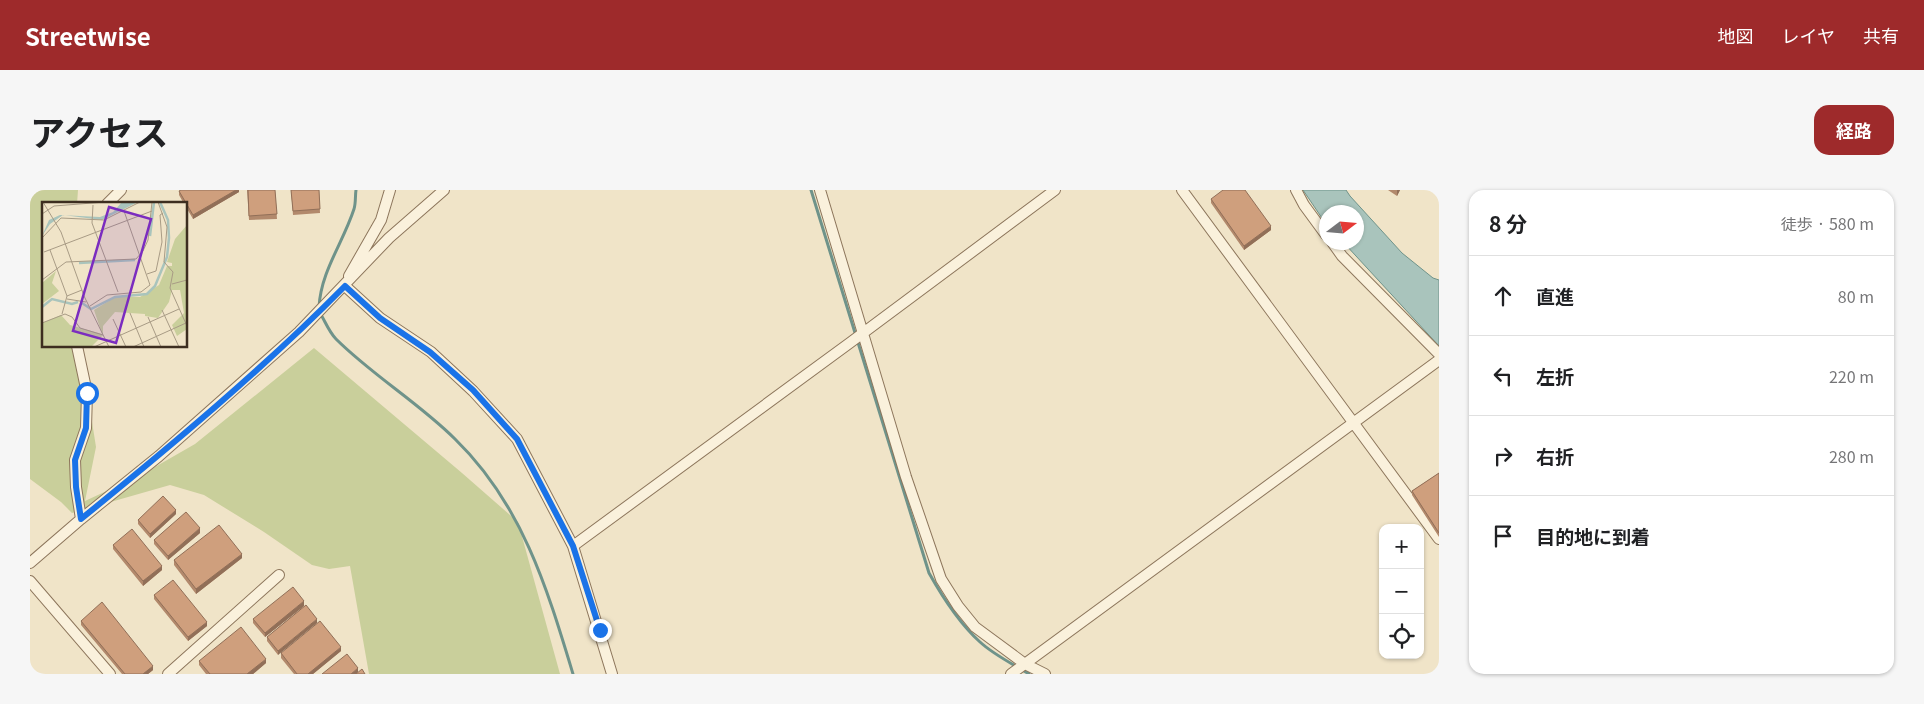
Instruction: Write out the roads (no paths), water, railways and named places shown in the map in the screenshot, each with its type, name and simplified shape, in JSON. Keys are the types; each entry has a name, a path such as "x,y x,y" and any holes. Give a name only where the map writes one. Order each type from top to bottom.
{"street":[{"path":"109,202 121,190"},
{"path":"345,286 351,271 381,220 390,190"},
{"path":"30,563 159,456 299,332 389,238 444,190"},
{"path":"820,190 906,477 941,579 958,606 975,627 1024,664 1045,674"},
{"path":"573,546 852,342 1055,190"},
{"path":"1182,190 1439,539"},
{"path":"1296,190 1319,225"},
{"path":"1338,250 1439,354"},
{"path":"345,286 380,318 430,352 493,412 517,439 573,546 612,674"},
{"path":"77,348 87,393 86,428 75,460 76,487 81,519"},
{"path":"1012,673 1439,360"},
{"path":"168,674 279,575"},
{"path":"30,581 110,674"}],"water":[{"path":"1303,190 1346,190 1358,205 1319,205 1319,214"},
{"path":"1364,211 1402,253 1433,278 1439,280 1439,346 1350,250 1364,250"}],"waterway":[{"path":"319,307 328,269 354,209 356,190"},
{"path":"811,190 929,573 952,610 972,635 991,651 1029,674"},
{"path":"320,313 336,339 455,439 478,464 498,491 515,519 542,579 573,674"}]}
